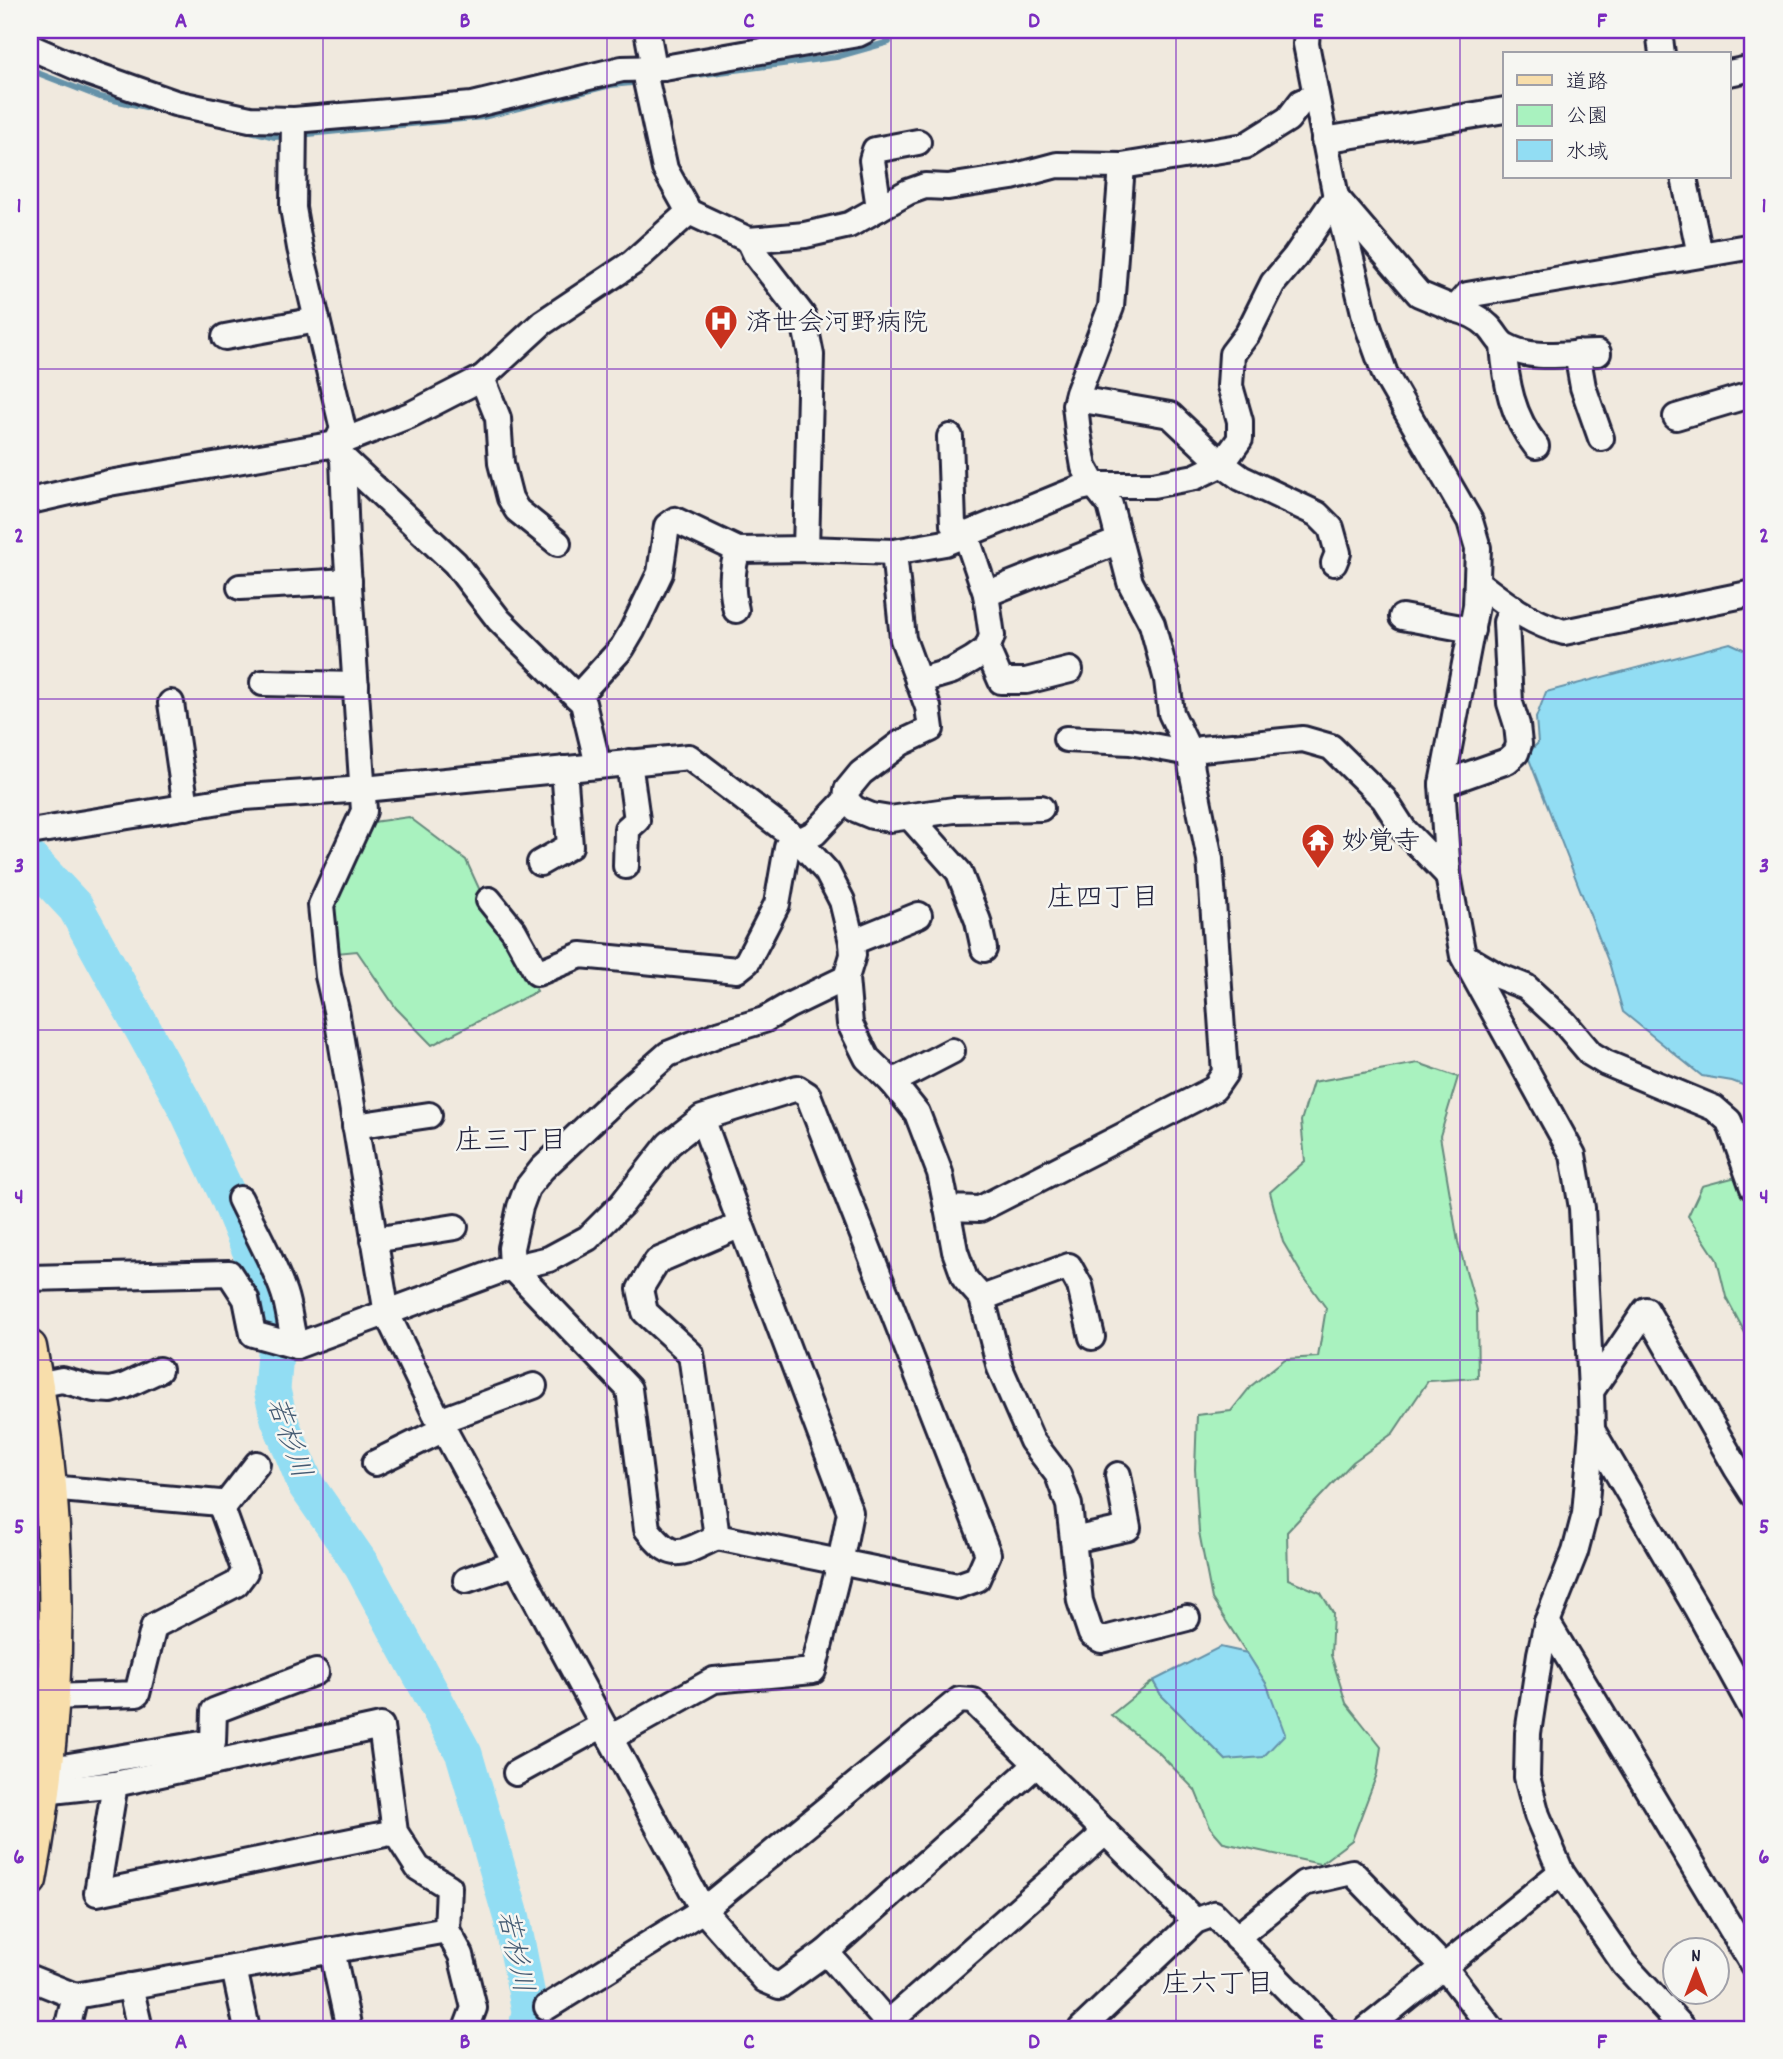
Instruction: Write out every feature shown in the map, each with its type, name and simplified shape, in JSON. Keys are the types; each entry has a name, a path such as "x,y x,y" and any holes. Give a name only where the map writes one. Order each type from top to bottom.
{"main road":[{"path":"30,1347 56,1563 56,1672 39,1774 30,1881"}],"street":[{"path":"648,30 652,57 646,81 665,169 689,212 749,240 805,235 849,225 908,192 925,186 948,187 1012,177 1057,165 1122,166 1245,146 1288,119 1301,102 1315,97"},
{"path":"30,47 90,73 175,103 250,119 294,120 472,105 622,69 664,68 858,34 866,30"},
{"path":"1307,30 1306,44 1315,97 1366,321 1385,374 1470,521 1478,548 1472,629 1442,784 1448,875 1463,956 1573,1155 1582,1208 1592,1430 1585,1514 1575,1552 1547,1622 1532,1698 1527,1777 1537,1815 1561,1872 1624,1964 1678,2028"},
{"path":"1659,30 1662,52"},
{"path":"1730,73 1753,68"},
{"path":"1324,140 1503,110"},
{"path":"294,120 293,208 343,429 339,451 364,811 321,905 327,976 336,1010 387,1314 441,1425 703,1910 765,1979 779,1986 826,1952 1037,1763"},
{"path":"879,208 872,160 875,150 918,142"},
{"path":"947,1208 980,1209 1214,1089 1225,1073 1210,859 1190,752 1171,713 1167,680 1152,624 1130,582 1110,505 1084,467 1075,405 1111,307 1122,166"},
{"path":"1684,178 1700,255"},
{"path":"1336,197 1419,293 1468,312 1488,326 1503,345 1520,352 1540,355 1588,353 1583,387 1601,438"},
{"path":"577,697 622,648 632,631 660,573 667,526 675,520 738,550 894,552 945,543 1094,485 1153,485 1195,477 1222,464 1240,439 1240,421 1230,386 1232,354 1248,333 1273,283 1295,257 1336,197"},
{"path":"30,501 108,483 339,451 482,378 542,323 632,263 689,212"},
{"path":"749,240 755,255 803,316 811,355 806,549"},
{"path":"1455,309 1467,295 1753,246"},
{"path":"225,337 317,320"},
{"path":"1503,345 1506,377 1514,412 1535,446"},
{"path":"482,378 498,418 501,463 510,498 517,510 558,543"},
{"path":"1676,417 1753,394"},
{"path":"1077,399 1170,415 1222,464 1241,478 1317,514 1331,528 1338,553 1334,563"},
{"path":"918,681 952,671 987,649 992,636 986,594 969,544 953,525 950,437"},
{"path":"339,451 455,563 499,620 583,704 598,765"},
{"path":"986,594 1119,541"},
{"path":"736,610 732,595 733,564 738,550"},
{"path":"489,900 514,931 537,973 580,955 737,970 747,962 776,904 787,847 814,833 846,800 847,790 861,773 901,743 930,729 928,708 903,639 894,552"},
{"path":"240,587 349,581"},
{"path":"1477,582 1542,626 1564,632 1753,593"},
{"path":"1442,784 1507,761 1516,752 1519,744 1517,725 1510,704 1506,622 1513,608"},
{"path":"1402,617 1472,629"},
{"path":"987,649 1001,681 1026,681 1070,670"},
{"path":"262,683 356,685"},
{"path":"171,703 186,807"},
{"path":"1066,739 1130,742 1190,752 1201,748 1303,739 1331,747 1384,799 1405,830 1448,875"},
{"path":"31,832 245,797 363,789 690,757 798,840 827,872 842,901 853,955 846,978 850,1024 867,1058 892,1082 917,1113 940,1173 956,1251 965,1279 982,1298 1000,1368 1032,1441 1058,1475 1069,1504 1080,1601 1091,1634 1101,1640 1188,1618"},
{"path":"626,866 627,829 637,820 629,762"},
{"path":"540,863 570,846 564,769"},
{"path":"846,800 872,816 890,819 954,810 1041,808"},
{"path":"909,817 960,872 978,921 984,949"},
{"path":"852,942 919,915"},
{"path":"1463,956 1498,976 1527,986 1564,1022 1591,1054 1606,1063 1714,1108 1729,1121 1753,1188"},
{"path":"30,1278 229,1273 246,1299 253,1334 296,1346 512,1267 549,1259 588,1238 622,1204 669,1144 702,1118 797,1088 808,1095 988,1554 977,1579 957,1586 717,1537 684,1552 671,1553 660,1546 647,1529 629,1389 512,1267 511,1248 527,1188 542,1169 668,1054 721,1033 764,1020 846,978"},
{"path":"892,1082 952,1051"},
{"path":"355,1126 429,1115"},
{"path":"516,1773 714,1680 813,1671 850,1512 702,1118"},
{"path":"240,1199 283,1291 292,1317 291,1332 296,1346"},
{"path":"717,1537 691,1354 645,1312 640,1289 657,1261 741,1225"},
{"path":"374,1240 455,1227"},
{"path":"982,1298 1069,1266 1080,1286 1092,1337"},
{"path":"1591,1391 1646,1310 1753,1494"},
{"path":"37,1403 62,1380 94,1389 111,1390 159,1370"},
{"path":"375,1463 441,1425 534,1386"},
{"path":"1592,1430 1697,1609 1753,1711"},
{"path":"222,1509 257,1464"},
{"path":"1073,1540 1128,1528 1118,1475"},
{"path":"49,1488 220,1503 245,1572 236,1584 154,1626 137,1694 53,1698"},
{"path":"467,1580 516,1563"},
{"path":"1547,1622 1753,1965"},
{"path":"39,1774 213,1742 214,1711 316,1672"},
{"path":"547,2007 703,1910 959,1700 973,1701 1195,1921"},
{"path":"39,1774 115,1784 381,1726 395,1832 418,1868 449,1887 447,1930 461,1955 474,2008 466,2029"},
{"path":"115,1784 97,1893 395,1832"},
{"path":"826,1952 890,2026 1106,1832"},
{"path":"1236,1938 1304,1883 1352,1872 1444,1967 1492,2029"},
{"path":"1367,2029 1561,1872"},
{"path":"1094,2026 1195,1921 1214,1914 1326,2029"},
{"path":"30,1978 75,1996 447,1930"},
{"path":"332,1950 349,2029"},
{"path":"234,1968 247,2029"},
{"path":"130,1986 140,2029"},
{"path":"67,2029 75,1996"}],"green space":[{"path":"409,817 466,860 487,906 510,933 537,991 432,1045 396,1008 357,951 337,953 331,907 373,822"},
{"path":"1418,1063 1458,1077 1440,1136 1458,1242 1477,1310 1478,1378 1428,1381 1393,1433 1353,1462 1287,1532 1288,1579 1321,1593 1333,1613 1331,1655 1346,1703 1381,1747 1377,1774 1352,1840 1320,1864 1224,1843 1210,1827 1195,1790 1159,1753 1111,1715 1153,1681 1161,1695 1226,1760 1267,1685 1212,1599 1199,1532 1195,1469 1197,1415 1231,1411 1251,1386 1285,1359 1318,1357 1326,1308 1283,1242 1270,1192 1305,1161 1301,1121 1313,1082"},
{"path":"1736,1177 1753,1220 1753,1348 1726,1297 1717,1260 1688,1216 1702,1186"}],"water":[{"path":"1730,643 1750,652 1753,657 1753,1089 1732,1081 1702,1076 1623,1012 1610,966 1527,754 1538,743 1536,718 1546,692"},
{"path":"1220,1647 1247,1653 1267,1685 1285,1734 1263,1757 1226,1760 1161,1695 1153,1681"}],"waterway":[{"path":"667,79 836,57 889,42"},
{"path":"30,70 100,97 164,111"},
{"path":"298,135 483,117 611,85 642,82"},
{"path":"246,130 275,137 287,136"},
{"name":"若杉川","path":"30,859 76,908 187,1109 228,1196 256,1264 277,1328 272,1390 279,1419 306,1485 362,1566 464,1754 512,1919 530,2011 527,2029"}],"place":[{"name":"済世会河野病院","path":"721,351"},
{"name":"妙覚寺","path":"1318,870"}],"district":[{"name":"庄四丁目","path":"1103,896"},
{"name":"庄三丁目","path":"511,1139"},
{"name":"庄六丁目","path":"1218,1982"}]}
